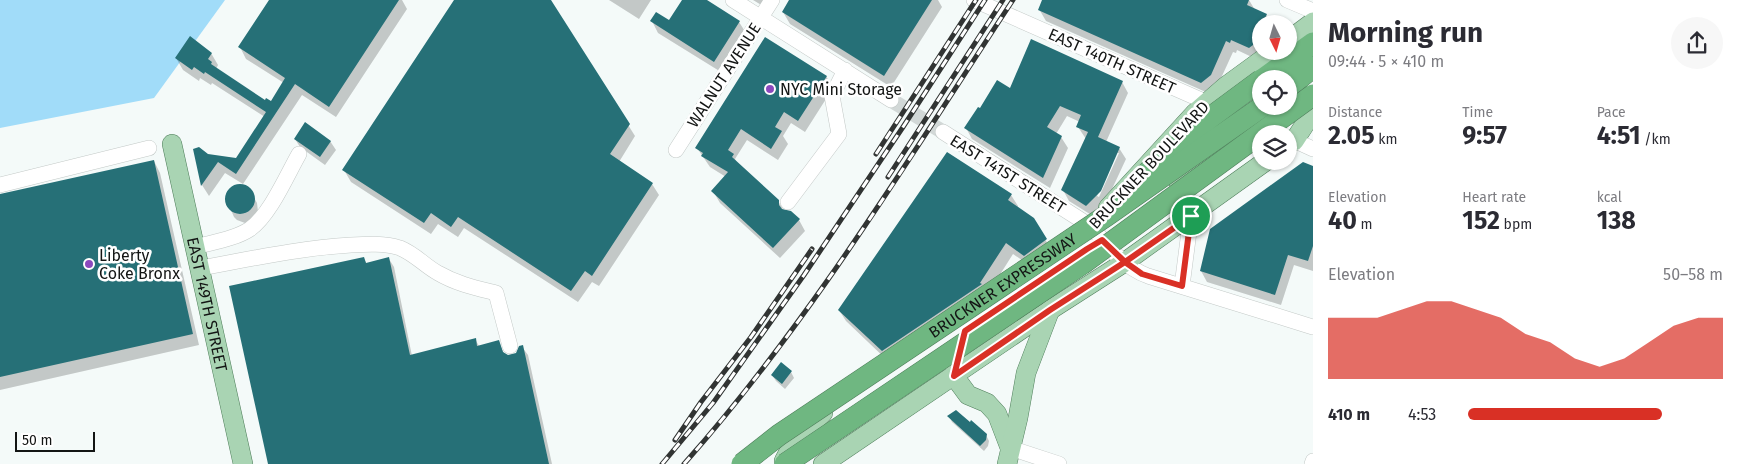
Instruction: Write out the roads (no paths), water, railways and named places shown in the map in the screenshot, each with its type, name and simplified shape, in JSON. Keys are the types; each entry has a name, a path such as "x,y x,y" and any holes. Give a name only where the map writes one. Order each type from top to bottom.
{"highway":[{"path":"1276,70 1313,43"},
{"path":"1297,80 1313,67"},
{"path":"1297,82 1313,72"},
{"path":"1100,227 1155,165 1211,117 1252,87"},
{"name":"BRUCKNER EXPRESSWAY","path":"784,463 1082,264 1313,95"},
{"name":"BRUCKNER EXPRESSWAY","path":"742,464 779,435 1100,227 1258,115"}],"main road":[{"path":"1298,33 1313,22"},
{"name":"BRUCKNER BOULEVARD","path":"784,463 818,431 965,331 1100,227 1195,113 1262,60"},
{"path":"1297,92 1313,80"},
{"path":"1297,130 1313,116"},
{"path":"1297,136 1313,132"},
{"name":"EAST 149TH STREET","path":"172,144 243,464"},
{"path":"823,464 1050,310 1125,262 1254,170"},
{"name":"BRUCKNER BOULEVARD","path":"752,464 785,438 1100,227"},
{"path":"1008,456 1018,418 1026,373 1050,310"},
{"path":"954,376 965,331"},
{"path":"954,376 968,395 988,403 997,414 1008,456"},
{"path":"784,463 795,440 826,411"}],"street":[{"path":"733,0 891,100"},
{"name":"WALNUT AVENUE","path":"676,150 772,0"},
{"name":"EAST 140TH STREET","path":"974,0 1207,102 1252,113"},
{"path":"1287,0 1313,12"},
{"path":"788,202 839,134 832,96 845,70"},
{"name":"EAST 140TH STREET","path":"1258,115 1270,125"},
{"name":"EAST 141ST STREET","path":"943,132 1100,227 1125,262 1142,274 1313,327"},
{"name":"EAST 140TH STREET","path":"1297,143 1313,149"},
{"path":"0,185 149,148"},
{"path":"195,247 230,238 250,229 271,204 299,154"},
{"path":"1182,286 1191,216"},
{"path":"200,268 315,247 385,245 399,248 411,253 438,273 462,285 496,293 510,346"},
{"path":"1008,456 1059,464"}],"water":[{"path":"0,0 225,0 154,98 0,128"}],"tunnel":[{"path":"891,100 943,132"}],"railway":[{"path":"876,154 976,0"},
{"path":"662,464 713,403 804,275 985,0"},
{"path":"888,177 1003,0"},
{"path":"684,464 730,410 816,296 857,238 1013,0"},
{"path":"675,440 701,402 751,337 812,249"}],"place":[{"name":"NYC Mini Storage","path":"770,89"},
{"name":"Liberty Coke Bronx","path":"89,264"}]}
